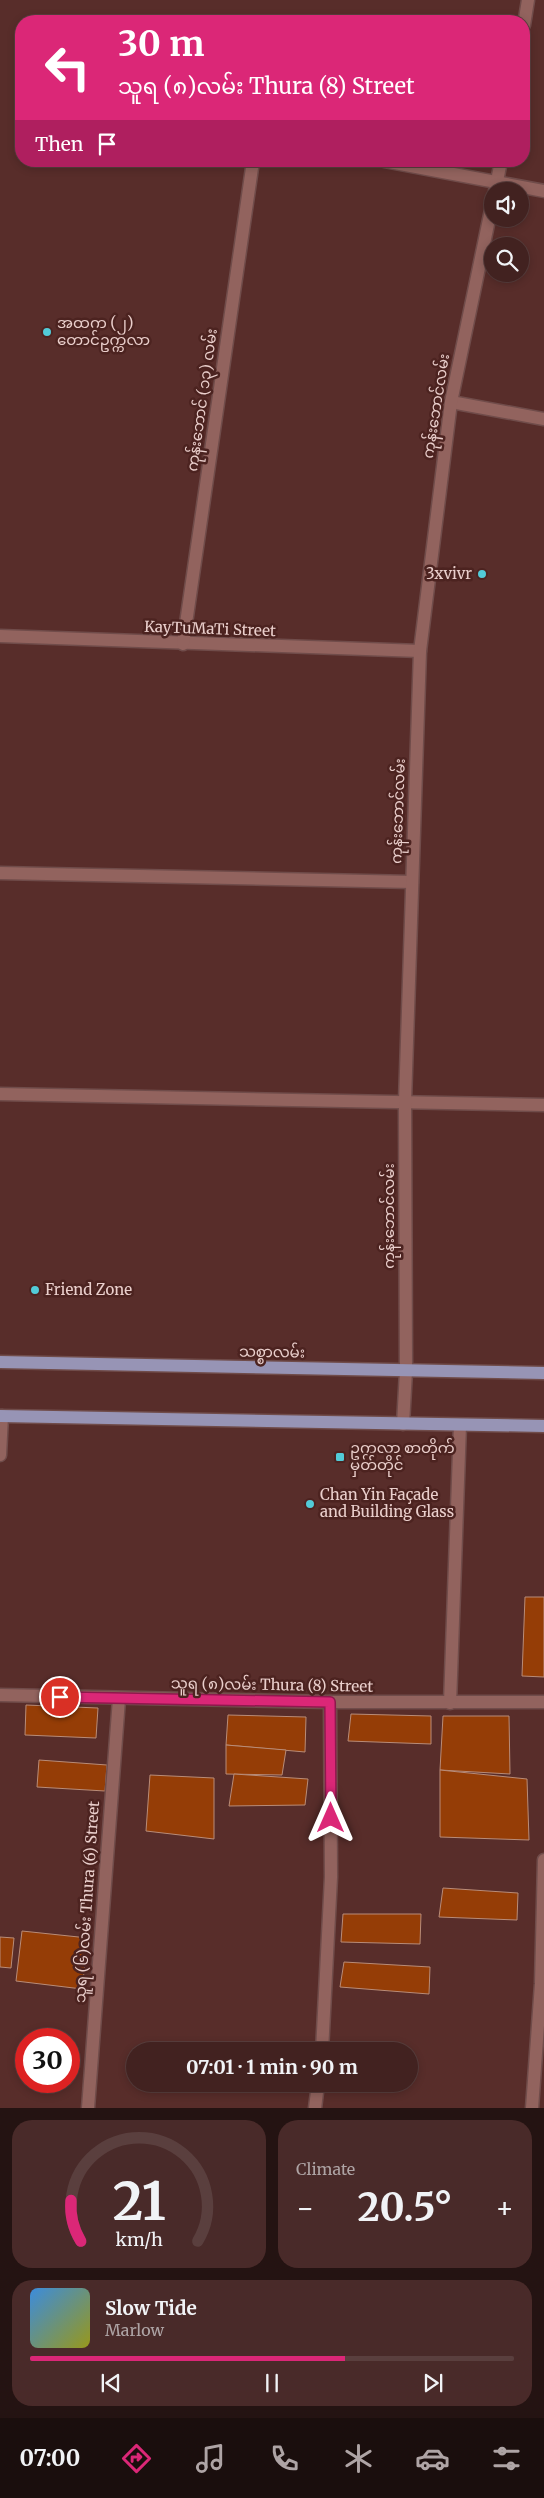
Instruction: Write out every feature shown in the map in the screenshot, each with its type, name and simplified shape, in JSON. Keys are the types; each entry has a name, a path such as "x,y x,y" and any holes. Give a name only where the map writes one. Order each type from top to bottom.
{"main road":[{"name":"သစ္စာလမ်း","path":"0,1362 544,1373"},
{"path":"1,1416 544,1426"}],"street":[{"path":"526,15 528,0"},
{"name":"ကုန်းဘောင် (၁၃) လမ်း","path":"183,644 252,167"},
{"path":"410,167 484,184"},
{"path":"497,182 500,167"},
{"path":"529,190 544,191"},
{"name":"ကုန်းဘောင်လမ်း","path":"403,1424 406,1371 405,1101 420,651 451,402 487,227"},
{"path":"451,402 544,419"},
{"name":"KayTuMaTi Street","path":"0,636 420,651"},
{"path":"0,873 412,882"},
{"path":"0,1094 544,1105"},
{"path":"0,1456 1,1416"},
{"path":"450,1703 460,1424"},
{"name":"သူရ (၈)လမ်း Thura (8) Street","path":"0,1695 330,1702 544,1702"},
{"name":"သူရ (၆)လမ်း Thura (6) Street","path":"88,2108 119,1699"},
{"path":"322,2042 331,1876 330,1702"},
{"path":"532,2108 541,1984 544,1860"},
{"path":"315,2108 317,2092"}],"building":[{"path":"525,1597 544,1597 544,1677 522,1676"},
{"path":"26,1705 98,1708 96,1738 25,1735"},
{"path":"351,1714 431,1716 431,1744 348,1741"},
{"path":"228,1715 306,1717 305,1752 226,1745"},
{"path":"443,1716 509,1716 510,1774 440,1770"},
{"path":"226,1745 286,1750 282,1775 226,1774"},
{"path":"39,1760 107,1765 105,1791 37,1787"},
{"path":"440,1770 527,1779 529,1840 440,1837"},
{"path":"234,1774 308,1779 305,1805 229,1806"},
{"path":"150,1775 214,1778 214,1839 146,1831"},
{"path":"443,1888 518,1893 517,1920 439,1917"},
{"path":"343,1914 421,1914 420,1944 341,1942"},
{"path":"22,1931 88,1938 82,1989 16,1981"},
{"path":"0,1937 14,1938 11,1968 0,1967"},
{"path":"344,1962 430,1967 429,1994 340,1987"}],"place":[{"name":"အထက (၂) တောင်ဥက္ကလာ","path":"47,332"},
{"name":"3xvivr","path":"482,574"},
{"name":"Friend Zone","path":"35,1290"},
{"name":"ဥက္ကလာ စာတိုက် မှတ်တိုင်","path":"340,1457"},
{"name":"Chan Yin Façade and Building Glass","path":"310,1504"}],"route":[{"path":"60,1697 330,1702 331,1818"}]}
